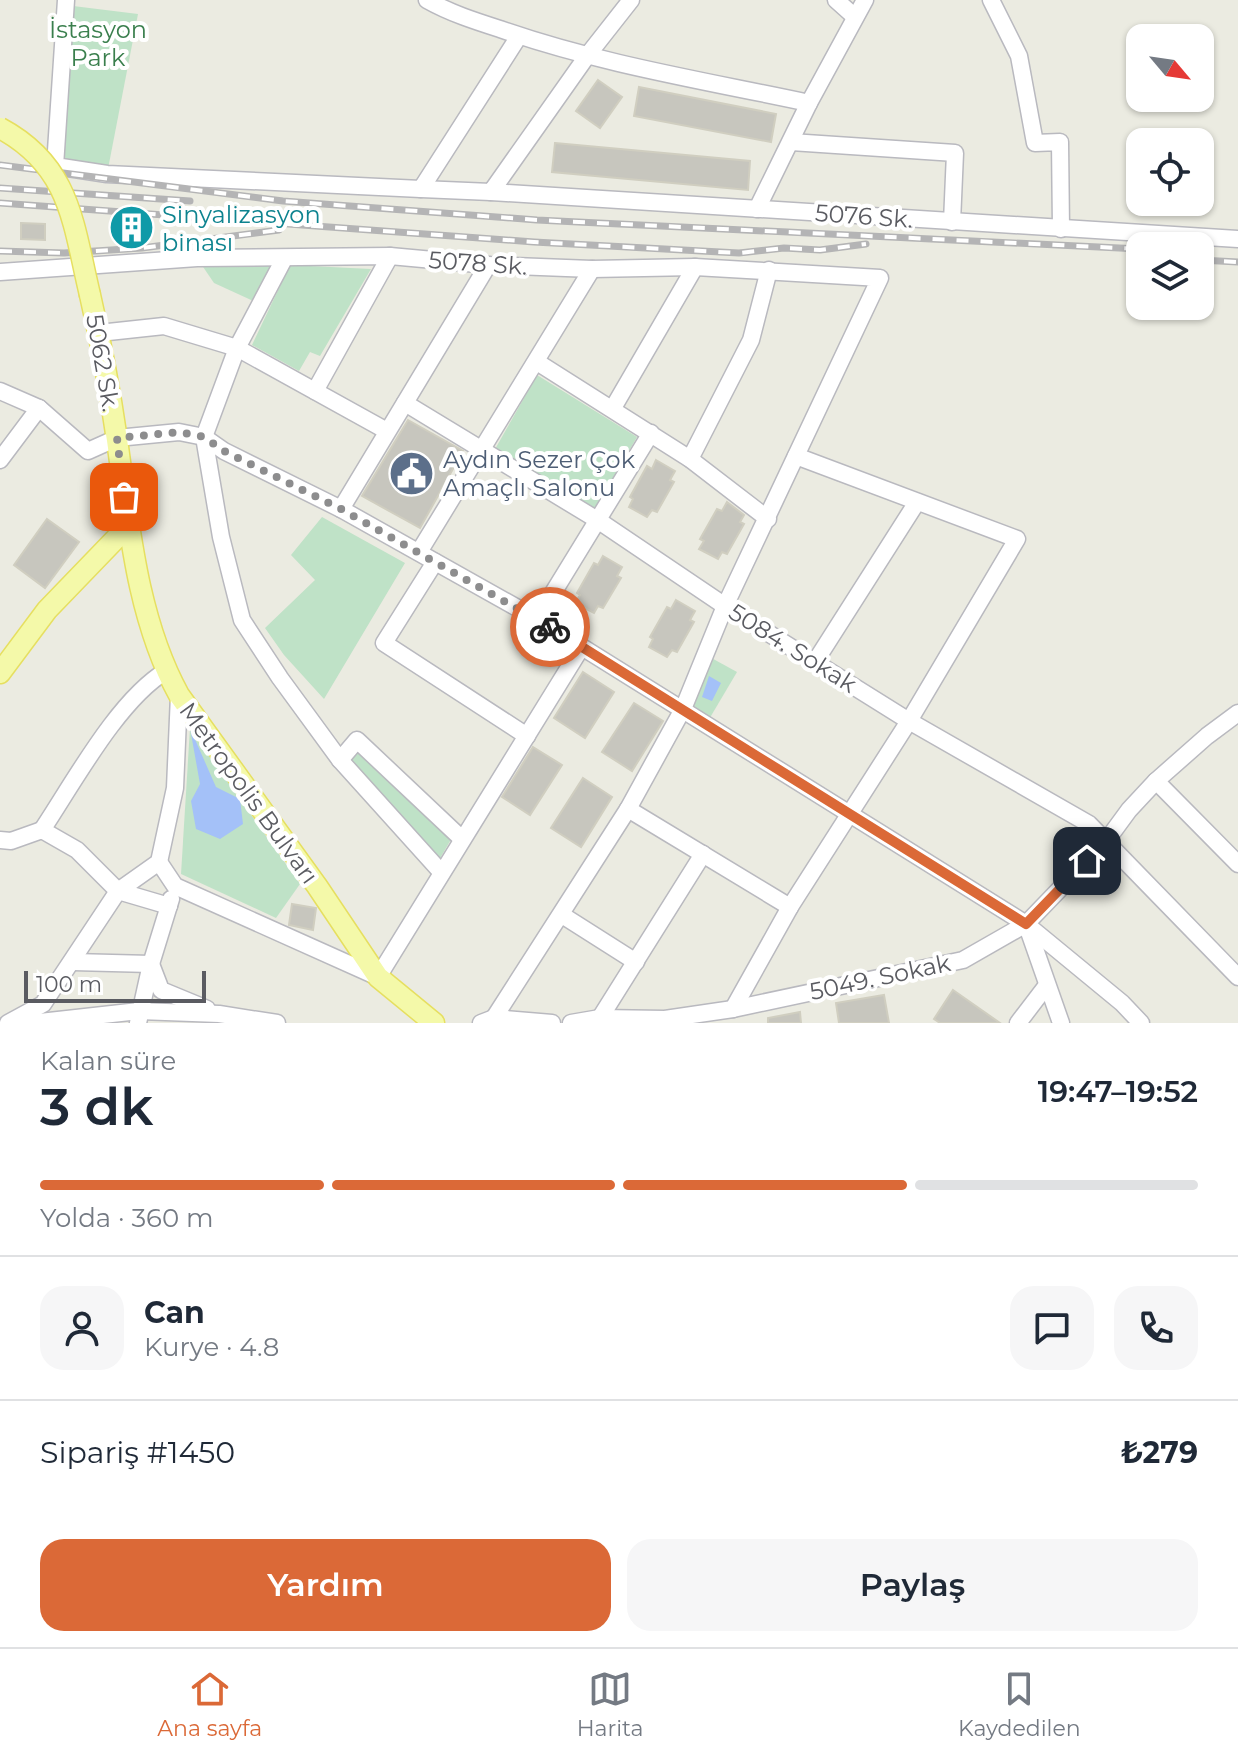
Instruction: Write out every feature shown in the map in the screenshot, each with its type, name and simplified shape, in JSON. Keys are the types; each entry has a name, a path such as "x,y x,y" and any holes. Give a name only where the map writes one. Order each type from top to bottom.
{"main road":[{"name":"5062 Sk.","path":"0,128 20,139 43,158 62,189 72,220 99,333 128,526"},
{"name":"Metropolis Bulvarı","path":"128,526 143,593 166,671 179,695 317,886 378,977 434,1023"},
{"path":"0,673 47,610 128,526"}],"street":[{"name":"5076 Sk.","path":"66,0 55,166 107,174 491,192 1238,239"},
{"path":"491,192 587,56 631,0"},
{"path":"836,0 855,17"},
{"path":"757,209 809,103 865,0"},
{"path":"991,0 1019,56 1035,143 1060,142 1061,229"},
{"path":"430,1 519,36 587,56 809,103"},
{"path":"421,189 519,36"},
{"path":"791,142 955,153 952,222"},
{"path":"315,391 390,256"},
{"name":"5078 Sk.","path":"0,272 197,258 390,256 488,265 592,269 695,267 880,278 796,456"},
{"path":"284,259 237,348 204,437 221,537 242,620 340,760 441,872"},
{"path":"341,509 488,265"},
{"path":"613,408 695,267"},
{"path":"419,552 483,452 592,269"},
{"path":"690,459 751,340 769,270"},
{"path":"99,333 164,326 237,348 387,431"},
{"path":"537,362 690,459 768,519"},
{"path":"0,391 39,408 88,451 117,438 179,432 204,437 224,451 419,552 537,619 1026,924 1122,1003 1141,1023"},
{"name":"5084. Sokak","path":"405,403 599,521 725,606 909,721 1089,824 1238,977"},
{"path":"0,460 39,408"},
{"path":"537,619 651,433"},
{"path":"488,1020 562,915 628,809 683,709 725,606 796,456 1017,539 909,721 790,907 733,1009"},
{"path":"815,662 917,502"},
{"path":"435,562 384,643 527,736"},
{"path":"159,862 175,886 378,977 581,648"},
{"path":"0,840 11,841 42,830 123,709 152,680 166,671"},
{"path":"8,1023 43,1004 118,891 159,862 175,788 179,695"},
{"name":"5049. Sokak","path":"571,1023 600,1018 666,1021 963,960 1026,924 1107,840 1156,781 1238,713"},
{"path":"340,760 357,740 462,839"},
{"path":"1156,781 1238,864"},
{"path":"628,809 790,907"},
{"path":"42,830 77,850 118,891 169,906"},
{"path":"600,1018 703,854"},
{"path":"139,1017 151,964 175,886"},
{"path":"562,915 636,962"},
{"path":"1026,924 1061,1023"},
{"path":"73,962 151,964"},
{"path":"151,964 161,990 219,1018"},
{"path":"1018,1023 1047,985"},
{"path":"31,1023 139,1017 219,1018 277,1023"},
{"path":"488,1020 552,1023"}],"green space":[{"name":"İstasyon Park","path":"65,5 138,14 107,174 55,166"},
{"path":"197,258 284,259 262,305 214,283"},
{"path":"290,265 371,269 320,356 310,352 299,371 252,345"},
{"path":"537,375 637,437 594,512 494,451"},
{"path":"322,517 405,563 324,699 284,655 265,628 315,580 291,555"},
{"path":"706,655 737,672 708,721 683,709"},
{"path":"190,728 300,884 276,918 181,874"},
{"path":"359,751 453,836 439,860 349,761"}],"water":[{"path":"709,676 721,683 712,701 702,697"},
{"path":"190,728 216,787 240,799 243,824 220,839 196,829 191,801 200,784"}],"building":[{"path":"598,80 622,97 600,128 576,111"},
{"path":"639,87 776,114 771,142 634,116"},
{"path":"555,143 750,161 748,190 552,172"},
{"name":"Sinyalizasyon binası","path":"146,219 148,233 116,237 115,222"},
{"path":"21,223 45,224 45,240 21,239"},
{"name":"Aydın Sezer Çok Amaçlı Salonu","path":"408,420 463,451 420,528 362,496"},
{"path":"656,460 675,471 670,480 674,482 657,512 652,510 647,517 629,507 633,499 630,497 647,466 652,469"},
{"path":"727,502 744,515 740,522 744,524 727,554 722,552 718,559 699,549 704,541 700,539 717,509 722,511"},
{"path":"47,519 79,542 45,588 14,565"},
{"path":"603,556 622,567 617,576 621,578 603,608 598,606 594,613 575,603 580,595 577,593 594,563 598,565"},
{"path":"676,600 695,611 690,620 694,622 677,652 672,650 667,657 649,647 653,639 650,637 667,607 671,609"},
{"path":"583,672 614,692 585,738 554,718"},
{"path":"634,703 663,721 632,771 602,752"},
{"path":"533,747 562,765 530,815 502,797"},
{"path":"583,778 612,797 581,847 551,828"},
{"path":"292,904 316,908 313,930 289,925"},
{"path":"953,990 1000,1023 940,1023 934,1019"},
{"path":"884,995 889,1023 839,1023 836,1003"},
{"path":"800,1012 801,1023 768,1023 768,1018"}],"railway":[{"path":"0,165 283,201 537,220 1126,248"},
{"path":"0,188 190,201"},
{"path":"0,203 534,242 739,253 784,248 820,250 866,244"},
{"path":"0,251 64,253 142,248 279,230"},
{"path":"1214,261 1238,262"}],"way so far":[{"path":"124,497 117,438 179,432 204,437 224,451 341,509 550,627"}],"place":[{"name":"Sinyalizasyon binası","path":"131,228"},
{"name":"Aydın Sezer Çok Amaçlı Salonu","path":"412,473"}],"route":[{"path":"550,627 1026,924 1087,861"}]}
